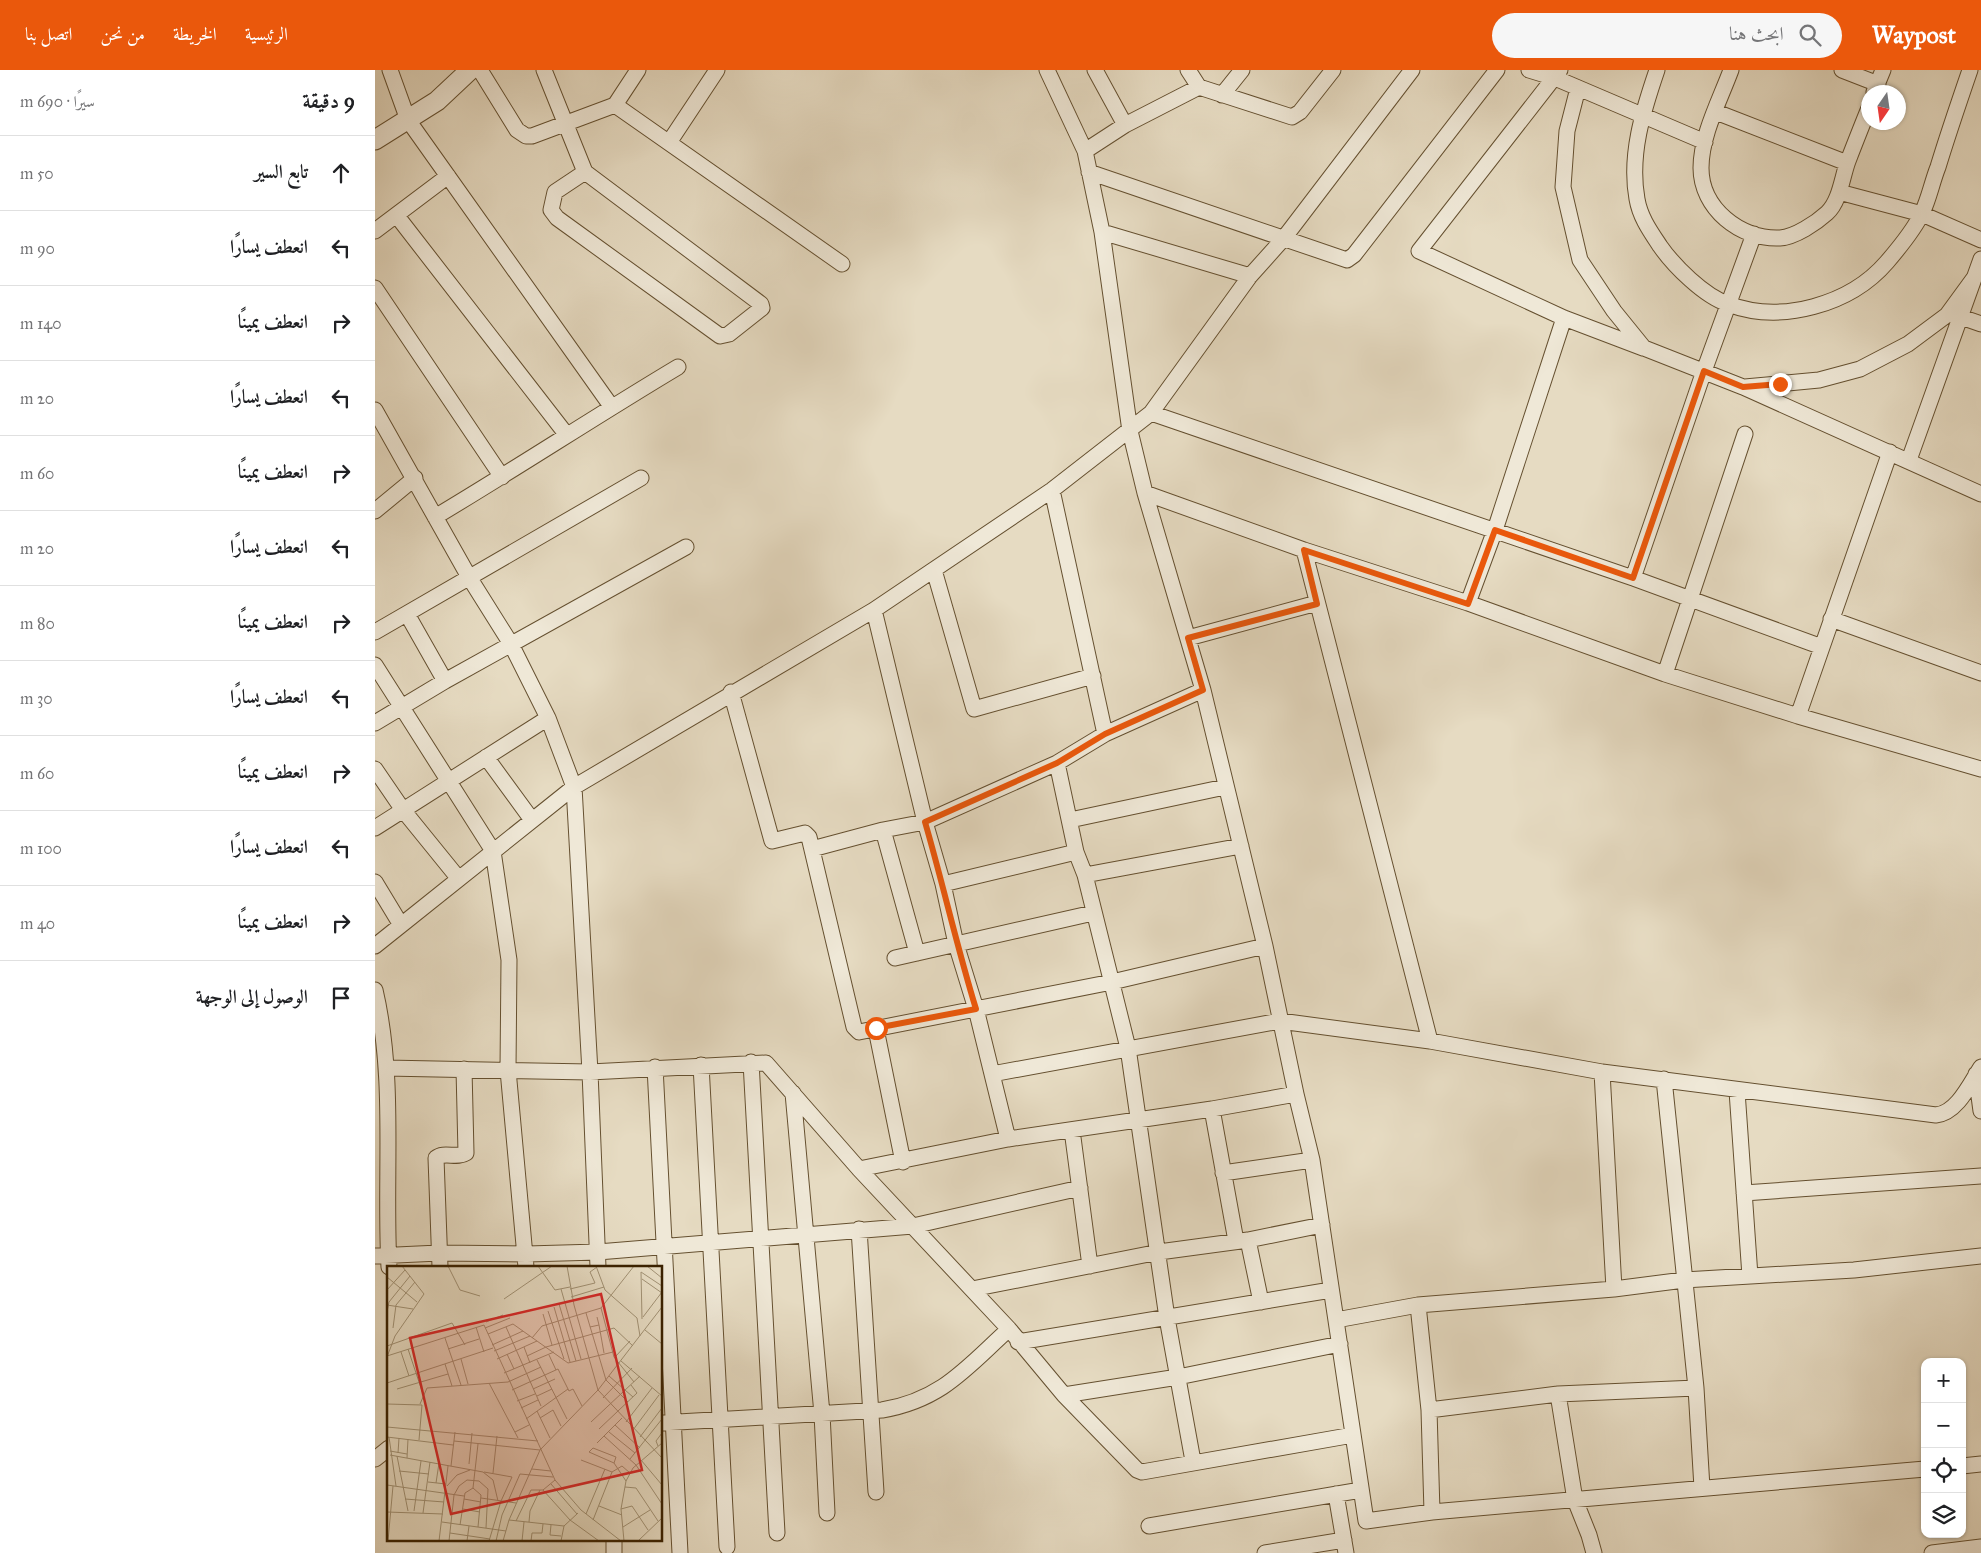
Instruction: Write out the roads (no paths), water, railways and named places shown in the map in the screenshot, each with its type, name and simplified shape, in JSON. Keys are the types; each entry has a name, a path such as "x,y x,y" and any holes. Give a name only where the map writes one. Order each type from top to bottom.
{"street":[{"path":"390,70 408,120 611,406"},
{"path":"375,140 437,101 469,70"},
{"path":"480,70 521,134 525,136 532,136 615,105 638,70"},
{"path":"544,70 585,172 761,304 762,308 729,334 720,336 557,218 551,210 555,192 585,172"},
{"path":"670,141 717,70"},
{"path":"1047,70 1085,151 1102,232 1129,430 1145,493 1203,690 1265,946 1279,1021 1312,1160 1366,1521 1432,1512 1921,1469"},
{"path":"1095,70 1125,125"},
{"path":"1188,70 1199,87 1292,117 1300,112 1333,70"},
{"path":"1222,95 1242,70"},
{"path":"375,946 574,787 731,692 874,610 1052,490 1151,413 1250,276 1284,238 1412,70"},
{"path":"1089,172 1284,238 1342,260 1351,258 1497,70"},
{"path":"1529,70 1558,74 1578,88 1705,142"},
{"path":"1657,70 1641,114 1635,171 1637,199 1644,221 1667,256 1691,280 1727,304 1762,311 1787,311 1818,306 1841,297 1865,282 1886,264 1922,214 1970,70"},
{"path":"1731,70 1705,142 1701,168 1705,196 1725,220 1754,234 1781,238 1804,229 1828,212 1839,192 1847,163 1861,128"},
{"path":"1842,70 1878,82"},
{"path":"1558,74 1419,251 1564,318 1743,387 1981,494"},
{"path":"1085,151 1125,125 1199,87"},
{"path":"1578,88 1567,131 1563,187 1580,260 1614,311 1644,348"},
{"path":"615,105 670,141 842,264"},
{"path":"1716,112 1847,163"},
{"path":"375,231 448,176"},
{"path":"1839,192 1922,214 1981,240"},
{"path":"397,216 566,434"},
{"path":"1102,232 1250,276"},
{"path":"1633,578 1727,304 1754,234"},
{"path":"1909,460 1981,260"},
{"path":"1743,387 1819,380 1859,369 1907,344 1947,315 1974,278"},
{"path":"375,288 502,477"},
{"path":"1961,317 1981,324"},
{"path":"1468,604 1495,530 1564,318"},
{"path":"435,517 502,477 611,406 678,367"},
{"path":"375,410 415,478 469,577 511,644 548,718 574,787 590,1072 598,1260"},
{"path":"1151,413 1633,578 1822,647"},
{"path":"1665,674 1745,434"},
{"path":"1798,716 1890,452"},
{"path":"375,511 415,478"},
{"path":"375,632 641,478"},
{"path":"1052,490 1105,734"},
{"path":"1145,493 1304,550 1468,604 1665,674 1798,716 1981,769"},
{"path":"375,723 445,681 687,547"},
{"path":"1304,550 1430,1041"},
{"path":"934,570 975,709 1093,676"},
{"path":"1188,638 1317,604"},
{"path":"874,610 925,822 943,884 956,944 976,1009 1008,1139"},
{"path":"407,614 445,681"},
{"path":"1831,618 1981,673"},
{"path":"375,665 493,852 509,960 508,1070 526,1260"},
{"path":"812,849 883,830 925,822 1057,763 1105,734 1203,690"},
{"path":"731,692 772,841 805,833 809,837 854,1027 859,1032 1112,982 1265,946"},
{"path":"375,828 548,718"},
{"path":"486,757 532,820"},
{"path":"1057,763 1076,852 1085,875 1128,1048 1140,1120 1167,1318 1193,1462"},
{"path":"375,769 403,810 459,879"},
{"path":"1070,820 1225,787"},
{"path":"883,830 917,953"},
{"path":"1085,875 1241,846"},
{"path":"943,884 1076,852"},
{"path":"375,882 401,925"},
{"path":"895,958 1093,913"},
{"path":"375,990 386,1068 384,1259 598,1260 665,1247 806,1233 913,1226 1080,1188"},
{"path":"992,1074 1279,1021 1430,1041 1602,1072 1664,1079 1737,1091 1935,1115 1942,1115 1955,1105 1979,1071"},
{"path":"876,1028 903,1162"},
{"path":"386,1068 590,1072 751,1062 766,1063 859,1169 1009,1329 1064,1396 1137,1470 1142,1472 1353,1435"},
{"path":"751,1062 777,1533"},
{"path":"701,1065 727,1547"},
{"path":"655,1067 665,1247 668,1423 680,1553"},
{"path":"440,1260 436,1158 441,1155 463,1156 466,1153 464,1069"},
{"path":"1979,1071 1981,1111"},
{"path":"1602,1072 1613,1289"},
{"path":"1664,1079 1696,1388 1702,1488"},
{"path":"1737,1091 1750,1276"},
{"path":"793,1093 822,1414 827,1513"},
{"path":"859,1169 903,1162 1008,1139 1211,1109 1296,1094"},
{"path":"1211,1109 1223,1173 1261,1302"},
{"path":"1072,1130 1090,1266"},
{"path":"1223,1173 1312,1160"},
{"path":"1744,1193 1981,1176"},
{"path":"973,1289 1159,1252 1242,1241 1322,1225"},
{"path":"859,1229 876,1492"},
{"path":"1336,1320 1419,1306 1613,1289 1684,1280 1854,1270 1981,1256"},
{"path":"1019,1342 1331,1290"},
{"path":"1419,1306 1429,1410 1432,1512"},
{"path":"668,1423 822,1414 908,1406 947,1386 1009,1329"},
{"path":"1064,1396 1178,1377 1339,1344"},
{"path":"1429,1410 1558,1394 1696,1388"},
{"path":"1558,1394 1575,1500 1594,1553"},
{"path":"375,1459 387,1450"},
{"path":"1966,1466 1981,1464"},
{"path":"1149,1526 1361,1490"},
{"path":"1265,1553 1345,1546 1336,1494"},
{"path":"614,1540 614,1553"},
{"path":"1932,1553 1981,1547"}]}
